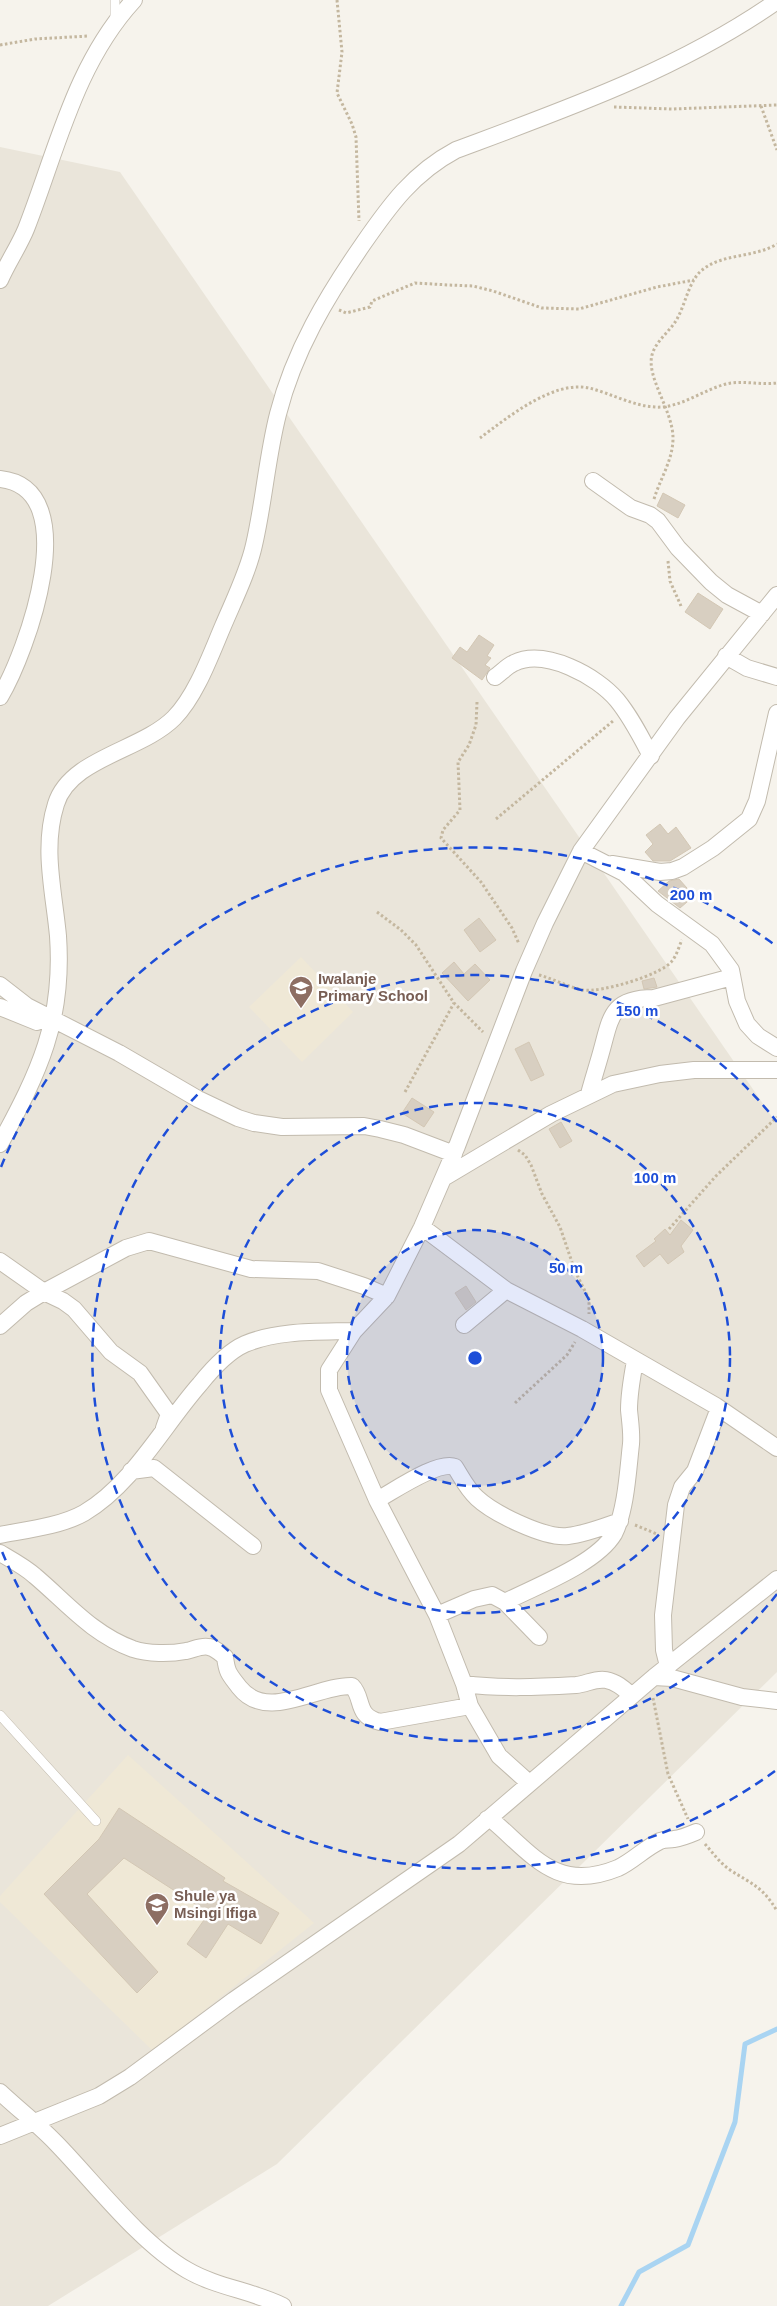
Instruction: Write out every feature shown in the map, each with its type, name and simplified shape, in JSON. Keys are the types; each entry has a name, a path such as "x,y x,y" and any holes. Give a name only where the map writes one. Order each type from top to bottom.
{"street":[{"path":"0,280 25,230 54,145 79,83 110,29 134,0"},
{"path":"0,1144 34,1080 53,1024 59,963 49,864 49,842 57,801 67,782 81,771 146,740 175,717 196,684 222,628 254,547 278,414 300,351 324,303 358,252 405,187 434,162 456,150 634,80 677,61 725,34 777,1"},
{"path":"0,478 12,480 23,485 32,496 41,514 45,550 43,581 27,640 10,681 0,697"},
{"path":"528,1782 499,1756 470,1706 464,1684 437,1615 377,1500 328,1387 332,1364 354,1331 387,1296 422,1227 445,1177 524,972 545,923 581,852 677,718 726,656 771,607 727,595 711,582 678,548 658,521 650,514 631,508 593,481"},
{"path":"726,656 747,668 777,677"},
{"path":"495,677 514,663 531,658 547,659 564,664 604,688 626,712 651,756"},
{"path":"581,852 610,864 660,872 672,871 683,867 713,848 748,818 757,801 777,713"},
{"path":"610,864 712,944 731,970 737,1001 747,1024 758,1036 777,1048"},
{"path":"589,1094 608,1024 621,1006 637,999 663,996 732,977"},
{"path":"0,985 53,1024"},
{"path":"1,1009 53,1024 119,1053 198,1100 254,1123 282,1127 347,1126 380,1129 454,1154"},
{"path":"445,1177 589,1094 613,1084 694,1070 777,1070"},
{"path":"422,1227 506,1290 582,1329 719,1408 777,1448"},
{"path":"0,1326 26,1303 44,1292 126,1248 148,1241 251,1269 318,1271 364,1286 387,1296"},
{"path":"0,1261 44,1292 63,1301 74,1309 111,1352 140,1373 169,1414 164,1428"},
{"path":"464,1325 506,1290"},
{"path":"0,1535 69,1519 82,1514 108,1495 131,1471 211,1371 244,1344 294,1334 354,1331"},
{"path":"504,1602 578,1564 595,1553 608,1542 620,1521 631,1443 630,1388 635,1361"},
{"path":"668,1666 664,1650 663,1615 678,1496 682,1487 696,1471 719,1408"},
{"path":"377,1500 431,1471 447,1465 455,1467 469,1490 482,1503 511,1519 548,1534 567,1536 620,1521"},
{"path":"131,1471 154,1468 253,1546"},
{"path":"0,1553 35,1576 72,1611 111,1640 134,1650 156,1653 185,1652 207,1646 214,1649 225,1657 227,1675 244,1694 254,1701 288,1700 352,1686 363,1712 369,1718 380,1722 470,1706"},
{"path":"0,2136 34,2124 99,2096 130,2077 234,2000 459,1844 528,1782 777,1579"},
{"path":"437,1615 486,1595 497,1597 539,1637"},
{"path":"651,1680 672,1678 742,1697 777,1701"},
{"path":"464,1684 491,1687 523,1687 575,1685 600,1680 617,1684 632,1696"},
{"path":"488,1819 498,1825 539,1863 560,1874 578,1876 593,1875 617,1868 659,1842 682,1838 696,1832"},
{"path":"0,2092 55,2141 148,2239 173,2261 202,2277 250,2292 283,2306"}],"lane":[{"path":"110,29 115,0"},
{"path":"0,1715 96,1821"}],"path":[{"path":"337,0 342,52 337,93 352,124 357,149 358,252"},
{"path":"0,45 110,29"},
{"path":"610,107 672,109 777,105"},
{"path":"762,106 777,150"},
{"path":"650,514 656,491 671,455 674,439 672,422 667,406 651,366 652,354 677,320 694,280 702,271 714,263 777,244"},
{"path":"324,303 346,313 355,312 370,307 372,301 388,293 415,283 473,286 542,308 579,309 657,287 694,280"},
{"path":"480,438 528,404 550,394 571,388 586,387 654,407 667,406 731,383 777,384"},
{"path":"477,702 476,725 469,745 458,762 460,810 443,830 441,838 448,848 466,864 481,882 512,928 522,951 524,972 557,980 583,990 603,990 661,970 672,961 681,940 690,928"},
{"path":"496,819 595,735 626,712"},
{"path":"377,912 401,930 416,945 454,1003 496,1045"},
{"path":"405,1092 454,1003"},
{"path":"669,1229 716,1176 777,1117"},
{"path":"498,1145 518,1150 525,1155 531,1165 542,1194 560,1226 575,1271 588,1299 588,1316 566,1355 515,1403"},
{"path":"620,1521 672,1537"},
{"path":"651,1680 662,1753 668,1774 685,1815 717,1859 730,1870 752,1882 770,1899 777,1911"}],"shaded area":[{"path":"0,147 120,172 777,1124 777,1672 277,2164 48,2306 0,2306"},
{"name":"Iwalanje Primary School","path":"301,957 353,1012 302,1062 249,1007"},
{"path":"128,1755 314,1923 153,2051 0,1902 0,1896"}],"building":[{"path":"663,493 685,505 678,518 657,506"},
{"path":"698,593 723,609 710,629 685,612"},
{"path":"479,635 494,645 487,656 491,658 485,665 490,668 482,680 452,658 460,647 467,652"},
{"path":"660,824 668,834 676,827 691,848 670,861 653,861 645,852 653,844 646,835"},
{"path":"679,879 694,896 680,908 658,891 669,881"},
{"path":"479,918 496,940 480,952 464,930"},
{"path":"454,962 464,974 475,964 490,980 468,1001 442,973"},
{"path":"654,978 657,987 644,989 642,981"},
{"path":"529,1042 544,1075 531,1081 515,1049"},
{"path":"412,1098 434,1112 424,1127 402,1113"},
{"path":"561,1122 572,1141 560,1148 549,1129"},
{"path":"681,1220 693,1230 681,1246 684,1252 668,1264 660,1254 644,1267 636,1256 656,1241 654,1239 665,1229 670,1235"},
{"path":"466,1286 476,1302 466,1310 455,1293"},
{"path":"119,1808 225,1878 223,1881 279,1913 261,1944 228,1924 206,1958 187,1944 209,1913 124,1858 87,1894 158,1972 137,1993 44,1894 99,1839"}],"waterway":[{"path":"621,2306 639,2272 688,2245 735,2122 745,2044 777,2029"}],"place":[{"name":"Iwalanje Primary School","path":"301,1009"},
{"name":"Shule ya Msingi Ifiga","path":"157,1926"}]}
